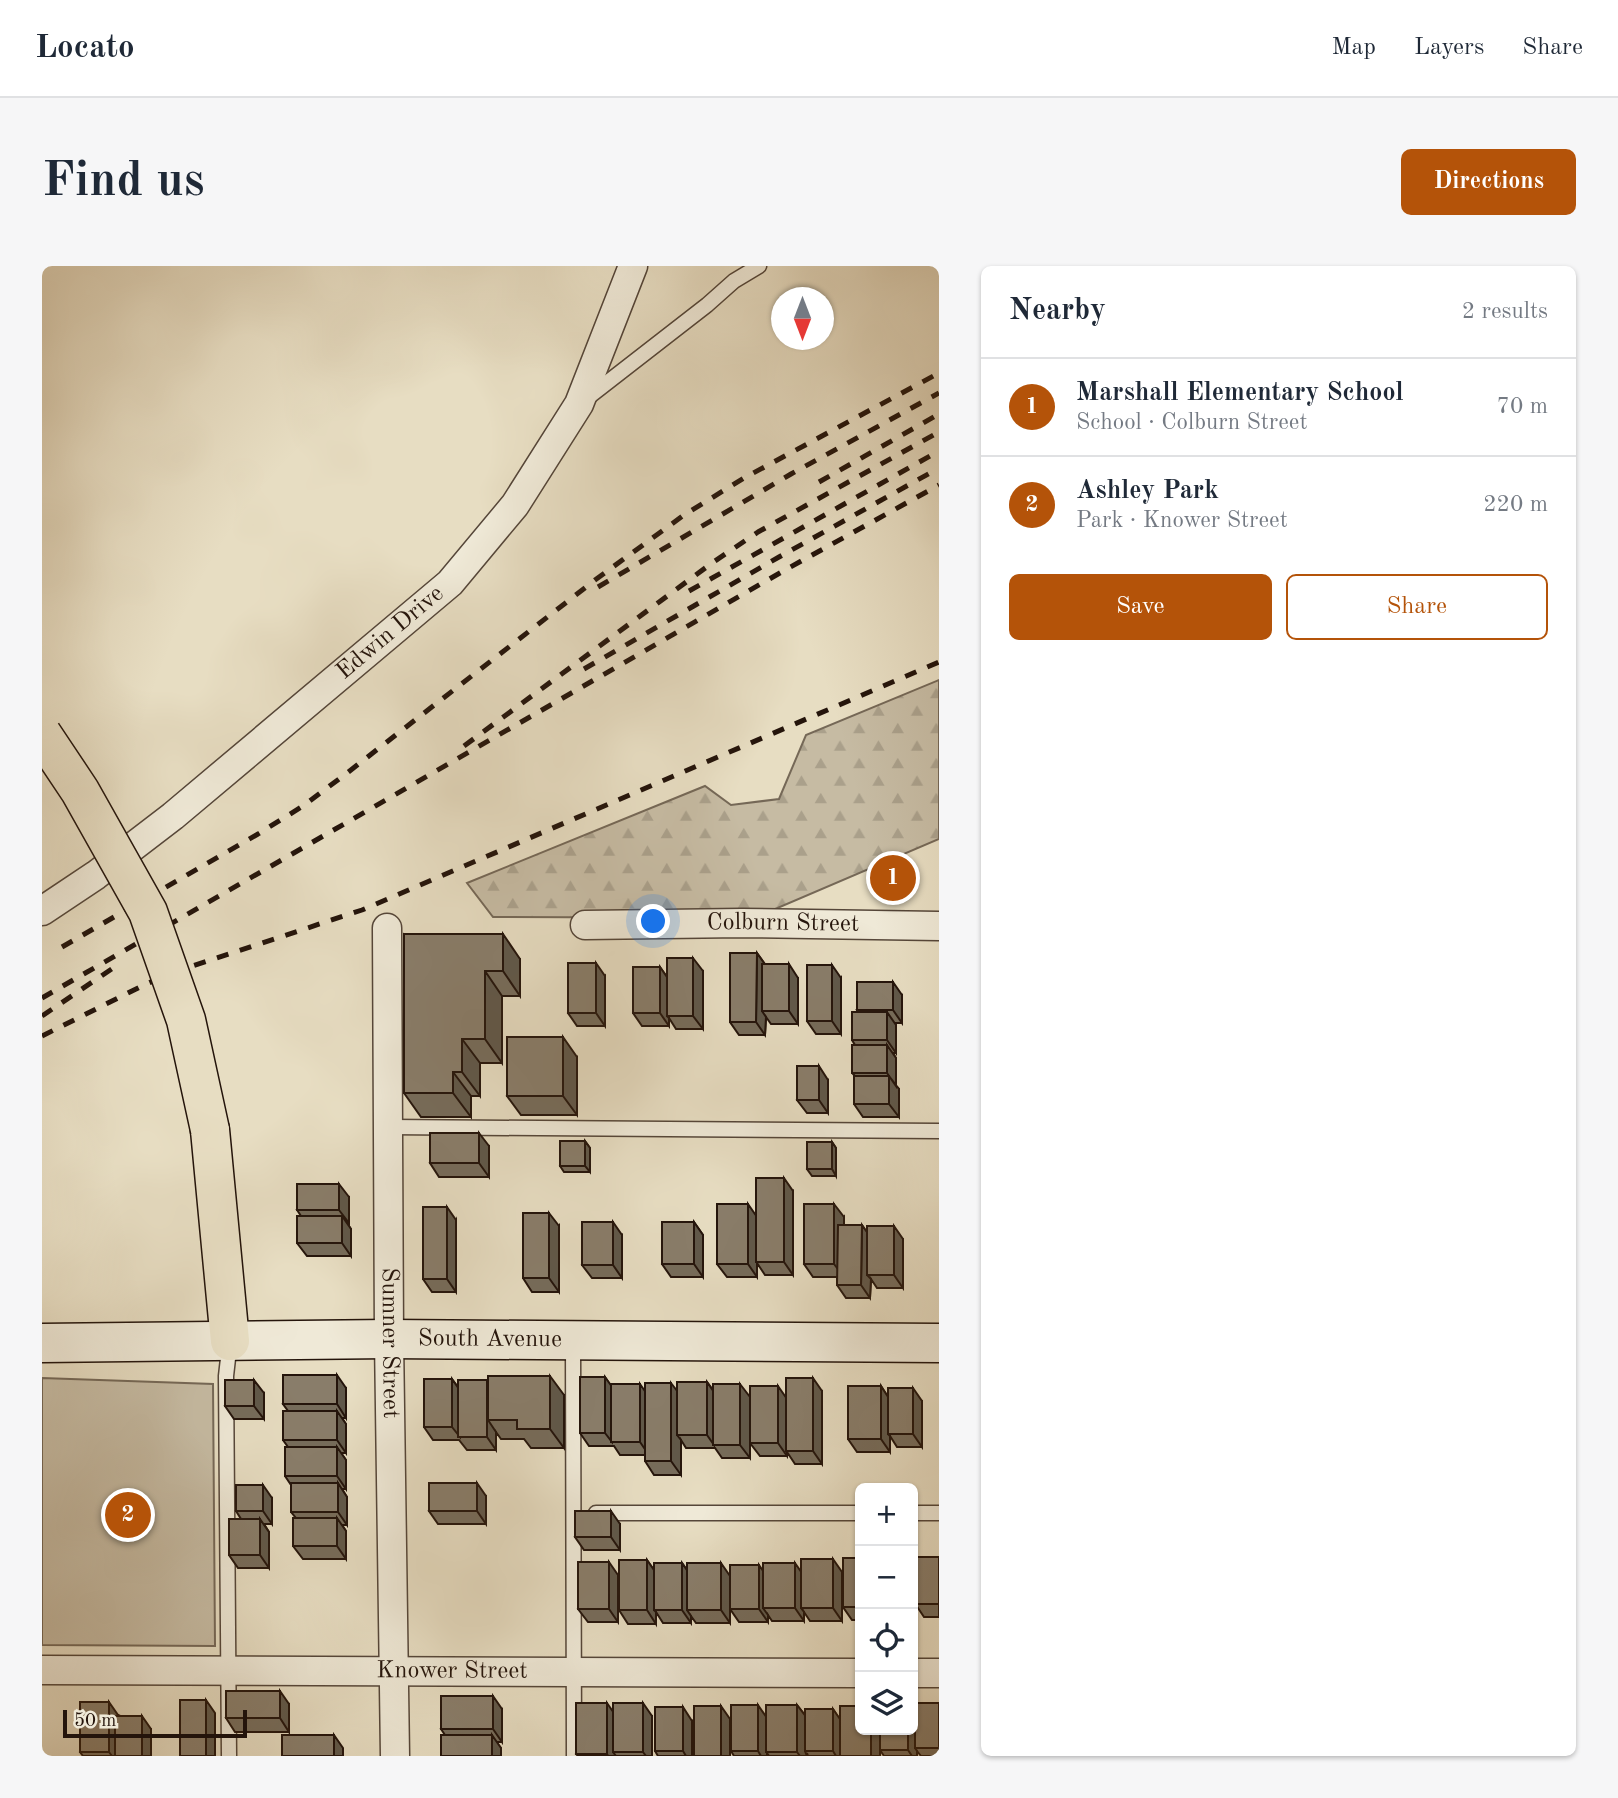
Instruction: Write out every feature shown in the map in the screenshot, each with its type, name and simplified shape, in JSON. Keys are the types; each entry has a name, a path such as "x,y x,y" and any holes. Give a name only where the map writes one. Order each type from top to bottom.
{"highway":[{"path":"42,734 80,790 148,912 186,1020 210,1130 230,1342"}],"street":[{"name":"Edwin Drive","path":"42,911 96,875 173,816 450,583 515,505 579,404 633,266"},
{"name":"Colburn Street","path":"585,925 742,923 939,926"},
{"name":"Sumner Street","path":"387,929 395,1756"},
{"name":"South Avenue","path":"42,1343 389,1339 939,1343"},
{"name":"Knower Street","path":"42,1670 855,1672"},
{"path":"918,1673 939,1673"}],"lane":[{"path":"734,281 739,266"},
{"path":"579,404 734,281 759,266"},
{"path":"388,1127 939,1131"},
{"path":"573,1340 574,1756"},
{"path":"229,1756 226,1376 230,1342"},
{"path":"573,1513 855,1513"},
{"path":"918,1513 939,1513"}],"green space":[{"path":"939,680 939,839 754,918 493,917 467,883 705,786 731,805 779,799 806,735"},
{"path":"42,1378 213,1384 215,1646 42,1645"}],"building":[{"path":"404,934 503,934 503,971 485,971 485,1039 462,1039 462,1072 453,1072 453,1093 404,1093"},
{"path":"730,953 757,953 756,1022 730,1022"},
{"path":"667,958 693,958 693,1016 667,1016"},
{"path":"568,963 596,963 596,1013 568,1013"},
{"path":"762,964 789,964 789,1011 762,1011"},
{"path":"807,965 832,965 832,1021 807,1021"},
{"path":"633,967 660,967 660,1013 633,1013"},
{"path":"857,982 893,982 893,1010 857,1010"},
{"path":"852,1012 887,1012 887,1040 852,1040"},
{"path":"507,1037 563,1037 563,1096 507,1096"},
{"path":"852,1045 887,1045 887,1073 852,1073"},
{"path":"797,1066 819,1066 819,1100 797,1100"},
{"path":"854,1076 889,1076 889,1104 854,1104"},
{"path":"430,1133 479,1133 479,1163 430,1163"},
{"path":"560,1141 585,1141 585,1166 560,1166"},
{"path":"807,1142 832,1142 832,1169 807,1169"},
{"path":"756,1178 784,1178 784,1262 756,1262"},
{"path":"297,1184 339,1184 339,1210 297,1210"},
{"path":"717,1204 748,1204 748,1264 717,1264"},
{"path":"804,1204 834,1204 834,1264 804,1264"},
{"path":"423,1207 447,1207 447,1279 423,1279"},
{"path":"523,1213 549,1213 549,1278 523,1278"},
{"path":"297,1216 342,1216 342,1243 297,1243"},
{"path":"582,1222 613,1222 613,1265 582,1265"},
{"path":"662,1222 694,1222 694,1264 662,1264"},
{"path":"838,1225 862,1225 861,1285 837,1285"},
{"path":"867,1226 894,1226 894,1275 867,1275"},
{"path":"283,1375 337,1375 337,1404 283,1404"},
{"path":"488,1376 550,1376 550,1429 517,1429 517,1420 488,1420"},
{"path":"580,1377 605,1377 605,1433 580,1433"},
{"path":"786,1378 813,1378 813,1451 786,1451"},
{"path":"424,1379 452,1379 452,1427 424,1427"},
{"path":"225,1380 254,1380 254,1406 225,1406"},
{"path":"458,1380 487,1380 487,1437 458,1437"},
{"path":"677,1382 707,1382 707,1435 677,1435"},
{"path":"645,1383 671,1383 671,1461 645,1461"},
{"path":"611,1384 640,1384 640,1442 611,1442"},
{"path":"713,1384 740,1384 740,1445 713,1445"},
{"path":"750,1386 778,1386 778,1443 750,1443"},
{"path":"848,1386 881,1386 881,1439 848,1439"},
{"path":"888,1388 913,1388 913,1434 888,1434"},
{"path":"283,1411 337,1411 337,1440 283,1440"},
{"path":"285,1447 337,1447 337,1476 285,1476"},
{"path":"291,1483 338,1483 338,1512 291,1512"},
{"path":"429,1483 477,1483 477,1511 429,1511"},
{"path":"236,1485 263,1485 263,1511 236,1511"},
{"path":"575,1511 611,1511 611,1537 575,1537"},
{"path":"293,1518 337,1518 337,1546 293,1546"},
{"path":"229,1519 260,1519 260,1555 229,1555"},
{"path":"918,1557 939,1557 939,1604 918,1604"},
{"path":"843,1558 855,1558 855,1607 843,1607"},
{"path":"801,1559 833,1559 833,1608 801,1608"},
{"path":"619,1560 647,1560 647,1610 619,1610"},
{"path":"578,1562 609,1562 609,1609 578,1609"},
{"path":"654,1563 682,1563 682,1610 654,1610"},
{"path":"687,1563 721,1563 721,1610 687,1610"},
{"path":"763,1563 795,1563 795,1608 763,1608"},
{"path":"730,1565 759,1565 759,1609 730,1609"},
{"path":"226,1691 280,1691 280,1718 226,1718"},
{"path":"441,1696 493,1696 493,1729 441,1729"},
{"path":"180,1700 206,1700 206,1756 180,1756"},
{"path":"80,1702 109,1702 109,1752 80,1752"},
{"path":"576,1703 607,1703 607,1754 576,1754"},
{"path":"613,1703 643,1703 643,1752 613,1752"},
{"path":"918,1703 939,1703 939,1748 915,1748 915,1735 918,1735"},
{"path":"731,1705 758,1705 758,1751 731,1751"},
{"path":"766,1705 797,1705 797,1752 766,1752"},
{"path":"694,1706 721,1706 721,1756 694,1756"},
{"path":"840,1706 855,1706 855,1735 871,1735 871,1756 840,1756"},
{"path":"655,1707 683,1707 683,1751 655,1751"},
{"path":"805,1709 833,1709 833,1751 805,1751"},
{"path":"115,1716 142,1716 142,1756 115,1756"},
{"path":"282,1735 334,1735 334,1756 282,1756"},
{"path":"441,1735 492,1735 492,1756 441,1756"},
{"path":"880,1735 908,1735 908,1750 880,1750"}],"railway":[{"path":"62,947 303,806 595,580 684,515 744,478 939,373"},
{"path":"598,587 791,474 939,393"},
{"path":"819,482 939,414"},
{"path":"464,746 758,532 939,432"},
{"path":"689,591 939,451"},
{"path":"584,669 939,468"},
{"path":"42,998 785,570 939,485"},
{"path":"42,1036 174,972 362,910 939,662"},
{"path":"42,1016 119,964"}],"place":[{"name":"Marshall Elementary School","path":"893,878"},
{"name":"Ashley Park","path":"128,1515"}]}
